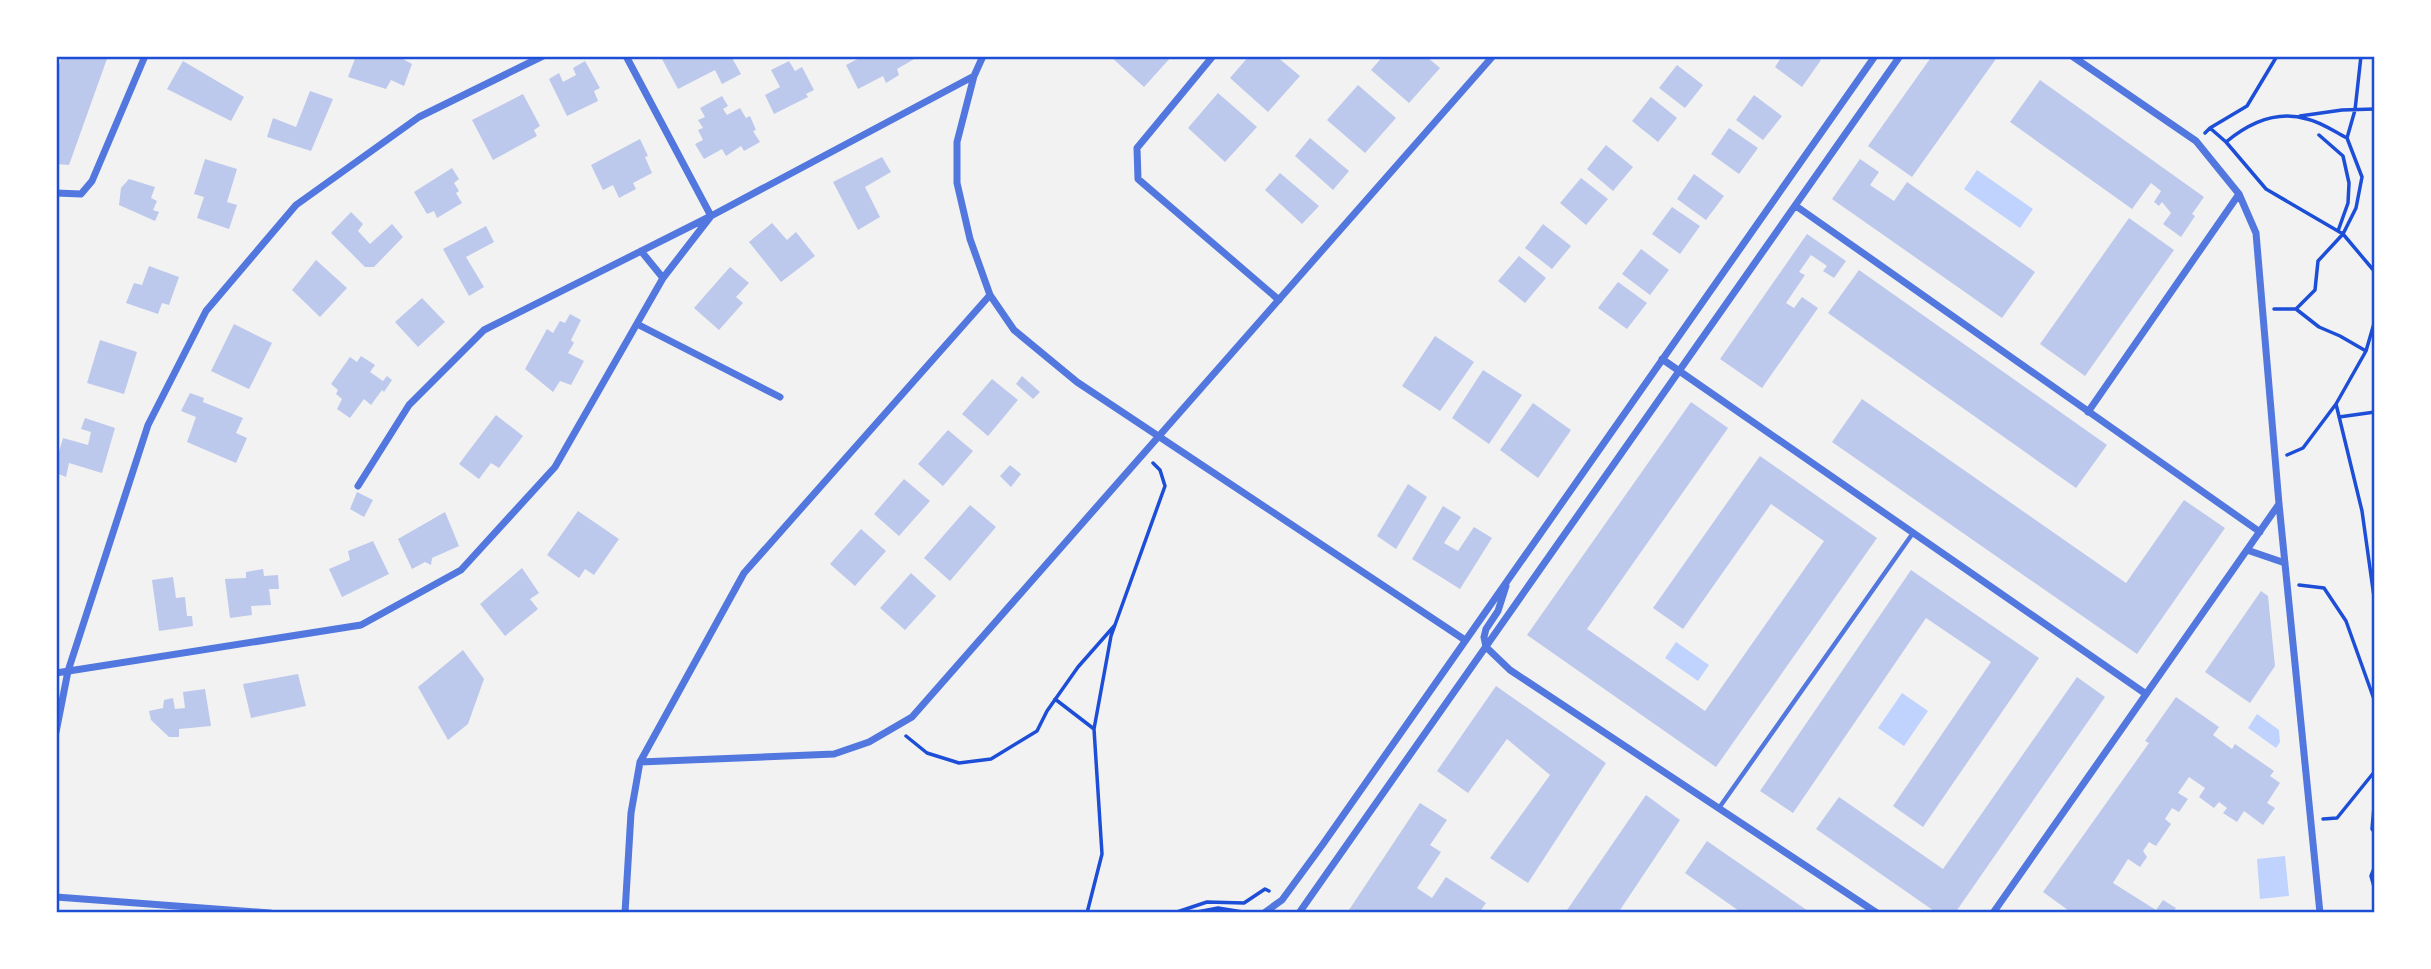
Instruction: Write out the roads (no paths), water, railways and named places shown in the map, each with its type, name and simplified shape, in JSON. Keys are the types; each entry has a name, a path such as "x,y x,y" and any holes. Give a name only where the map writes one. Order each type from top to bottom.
{"street":[{"path":"56,192 81,194 92,181 145,56"},
{"path":"56,732 68,671 148,425 206,311 296,205 419,117 542,56"},
{"path":"626,56 711,216"},
{"path":"983,56 974,76 957,142 957,183 970,239 990,295 1014,330 1077,382 1161,435 1465,640"},
{"path":"1213,56 1136,148 1138,179 1279,300"},
{"path":"640,762 834,754 869,742 912,717 1493,56"},
{"path":"1264,913 1282,900 1305,869 1875,56"},
{"path":"1299,913 1900,56"},
{"path":"2072,56 2196,141 2239,194 2256,233 2279,504 2320,913"},
{"path":"358,486 410,405 484,330 711,216 974,76"},
{"path":"2088,412 2239,194"},
{"path":"1796,206 2260,532"},
{"path":"56,673 361,625 461,570 555,467 663,278 711,216"},
{"path":"641,251 663,278"},
{"path":"625,913 631,813 640,762 744,573 990,295"},
{"path":"637,324 779,397"},
{"path":"1662,359 2146,694"},
{"path":"1993,913 2279,504"},
{"path":"2247,550 2285,563"},
{"path":"1508,578 1498,611 1484,637 1486,647 1510,670 1877,913"},
{"path":"56,897 270,913"}],"lane":[{"path":"1719,808 1913,533"}],"water":[{"path":"1977,170 2033,209 2020,228 1964,189"},
{"path":"1676,642 1709,665 1698,681 1665,658"},
{"path":"1902,693 1928,711 1904,746 1878,728"},
{"path":"2257,714 2279,730 2280,742 2276,748 2248,728"},
{"path":"2285,856 2289,896 2260,899 2257,859"}]}
